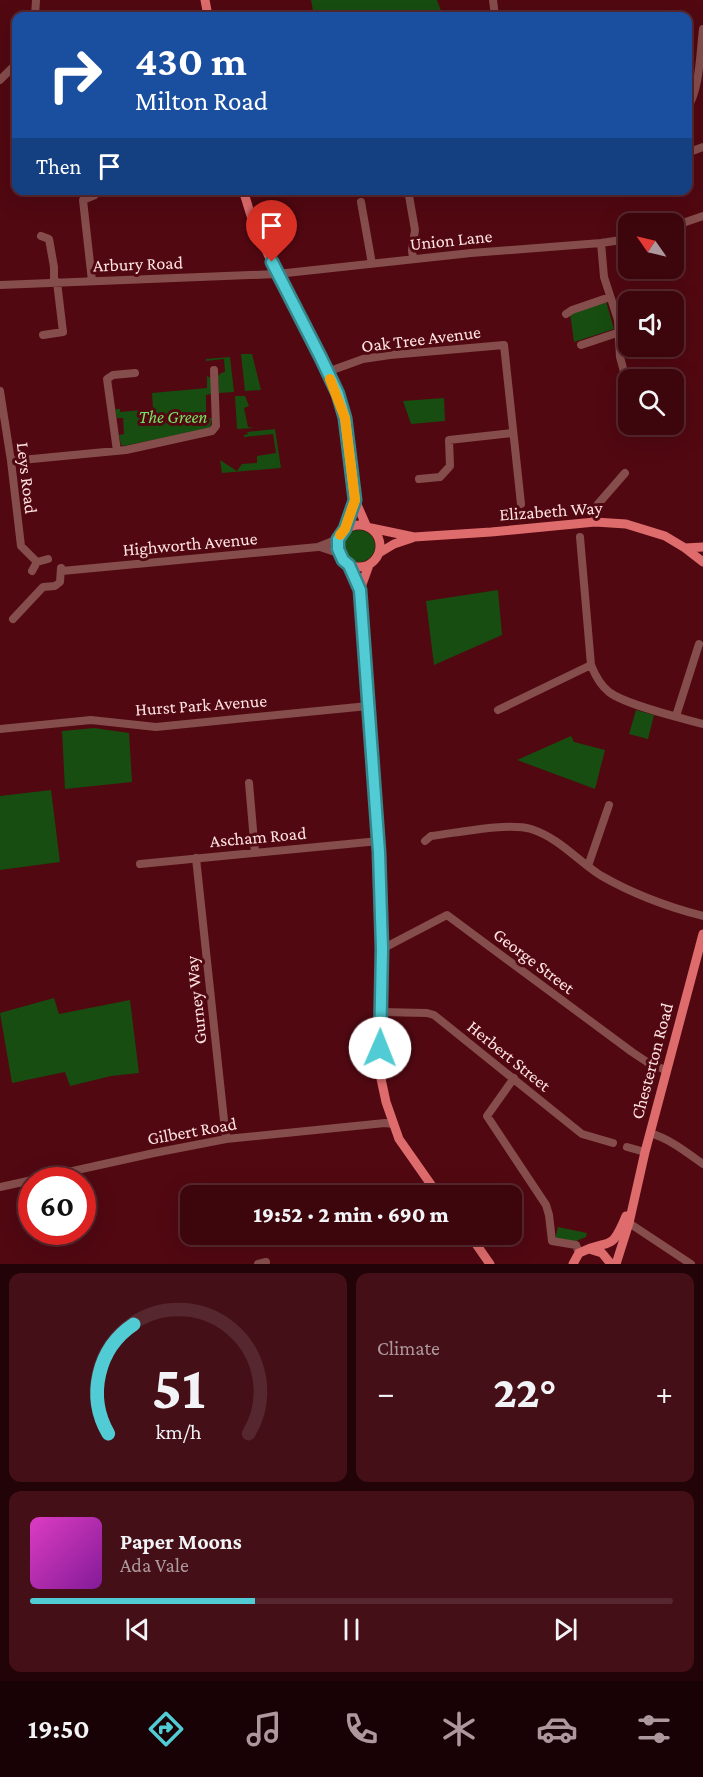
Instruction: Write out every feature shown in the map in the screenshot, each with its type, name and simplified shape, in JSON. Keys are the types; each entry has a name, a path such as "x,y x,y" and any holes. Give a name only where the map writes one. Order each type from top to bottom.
{"main road":[{"path":"245,195 252,219 277,274 338,394 345,418 355,500 369,527 379,537 379,553 369,565 360,590"},
{"path":"355,500 345,529 338,539 338,553 349,565 360,590 379,841 382,949 380,1074 384,1097 399,1139 431,1185"},
{"name":"Elizabeth Way","path":"379,553 394,544 414,537 594,522 626,524 648,529 685,548 703,562"},
{"path":"345,529 358,524 369,527"},
{"name":"Elizabeth Way","path":"369,527 414,537"},
{"path":"685,548 703,547"},
{"path":"349,565 361,567 369,565"},
{"name":"Chesterton Road","path":"634,1197 703,933"},
{"path":"573,1264 584,1251 610,1244 618,1236 634,1197"},
{"path":"616,1264 629,1223 634,1197"},
{"path":"476,1245 490,1264"},
{"path":"584,1251 602,1253 611,1264"}],"street":[{"path":"692,102 703,29"},
{"path":"92,281 83,200 95,195"},
{"path":"409,195 415,230 413,259"},
{"path":"361,202 372,264"},
{"path":"684,223 703,216"},
{"path":"41,236 49,239 63,332 43,335"},
{"name":"Union Lane","path":"277,274 618,240"},
{"path":"601,243 604,277 618,320 617,333 623,369"},
{"name":"Arbury Road","path":"0,285 277,274"},
{"path":"566,314 610,297"},
{"path":"581,345 617,333"},
{"name":"Oak Tree Avenue","path":"327,372 372,358 422,351 504,345 521,504"},
{"path":"11,460 117,452 214,430 216,426 214,370"},
{"path":"117,452 107,379 113,375 135,373"},
{"name":"Leys Road","path":"0,391 21,546 37,562"},
{"path":"419,479 440,477 450,466 450,440 513,433"},
{"path":"594,522 594,512 598,504 625,473"},
{"path":"580,537 591,665 596,677 610,693 635,704 703,724"},
{"name":"Highworth Avenue","path":"14,619 43,587 55,586 60,582 62,569 320,547 338,539"},
{"name":"Highworth Avenue","path":"320,547 338,553"},
{"path":"32,572 37,562 48,559"},
{"path":"676,716 699,644"},
{"path":"498,710 591,665"},
{"name":"Hurst Park Avenue","path":"0,729 91,720 156,727 368,706"},
{"path":"249,783 255,853"},
{"path":"588,866 609,805"},
{"path":"425,841 430,836 495,828 530,829 567,848 606,878 639,894 703,916"},
{"name":"Ascham Road","path":"140,864 379,841"},
{"name":"Gurney Way","path":"196,858 226,1139"},
{"name":"George Street","path":"382,949 447,915 632,1052 650,1064 666,1070"},
{"name":"Herbert Street","path":"381,1012 434,1015 582,1134 613,1143"},
{"path":"514,1078 487,1116 546,1205 552,1241 576,1245 584,1251"},
{"name":"Gilbert Road","path":"0,1187 226,1139 393,1124"},
{"path":"650,1133 671,1142 703,1164"},
{"path":"627,1147 645,1152"},
{"path":"629,1223 691,1264"}],"green space":[{"path":"311,0 437,0 442,12 313,12"},
{"path":"606,301 614,329 574,342 570,313"},
{"path":"241,354 252,354 261,390 245,391"},
{"path":"230,357 234,392 219,393 218,376 225,372 224,359 206,361 206,359"},
{"name":"The Green","path":"207,376 211,378 211,394 206,395 206,418 212,418 210,428 121,445 119,435 124,434 123,418 117,418 115,409 120,409 120,412 153,409 152,393 207,388"},
{"path":"235,396 245,396 249,406 244,408 248,427 254,428 237,429"},
{"path":"444,398 445,421 411,424 403,401"},
{"path":"275,429 281,468 222,473 220,460 237,471 242,464 257,463 257,456 276,453 273,434 244,437 248,434 247,432"},
{"path":"359,530 370,535 375,546 370,557 359,562 348,557 343,546 348,535"},
{"path":"498,590 502,635 434,665 426,601"},
{"path":"636,710 654,715 648,739 629,734"},
{"path":"94,728 129,733 132,782 65,789 62,731"},
{"path":"571,736 574,742 605,750 595,789 517,760"},
{"path":"51,790 60,862 0,870 0,796"},
{"path":"54,998 59,1014 130,1000 139,1073 111,1076 70,1086 65,1072 12,1083 0,1013"},
{"path":"558,1227 587,1233 586,1237 571,1243 555,1239"}],"slow traffic":[{"path":"330,379 338,394 345,418 355,500 345,529 340,535"}],"route":[{"path":"272,262 338,394 345,418 351,459 355,500 345,529 337,543 338,553 349,565 360,590 379,852 382,949 380,1048"}]}
